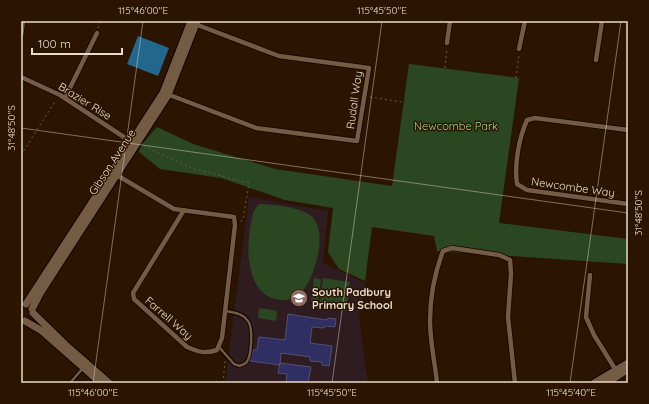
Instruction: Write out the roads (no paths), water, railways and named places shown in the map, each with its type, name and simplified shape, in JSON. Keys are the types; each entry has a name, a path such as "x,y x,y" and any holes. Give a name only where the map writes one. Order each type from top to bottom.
{"main road":[{"name":"Gibson Avenue","path":"23,321 31,318 28,308 115,173 137,144 166,94 194,22"},
{"path":"28,308 69,348 109,383"},
{"path":"23,321 42,331 101,383"},
{"path":"607,383 628,363"},
{"path":"594,383 628,369"}],"street":[{"path":"21,36 23,21"},
{"path":"447,43 450,21"},
{"path":"519,49 525,21"},
{"path":"596,60 602,21"},
{"name":"Rudall Way","path":"166,94 256,128 357,141 369,68 279,56 194,22"},
{"path":"65,98 97,32"},
{"name":"Brazier Rise","path":"21,77 60,94 137,144"},
{"name":"Newcombe Way","path":"628,130 534,118 527,120 521,133 516,174 517,184 527,190 628,204"},
{"path":"115,173 174,209 234,217 235,225 226,310 222,338 218,347"},
{"name":"Farrell Way","path":"184,210 133,293 134,300 187,347 196,351 208,353 217,350 218,347"},
{"path":"437,383 430,322 432,303 437,266 443,251 452,248 499,255 510,260 512,274 508,318 515,383"},
{"path":"590,275 586,317 594,335 617,373"}],"lane":[{"path":"218,347 234,364 240,366 245,364 248,359 252,332 251,325 248,319 242,315 226,310"},
{"path":"71,383 84,368"}],"water":[{"path":"138,36 169,48 158,76 127,64"}],"place":[{"name":"South Padbury Primary School","path":"299,298"}],"park label":[{"name":"Newcombe Park","path":"456,126"}]}
